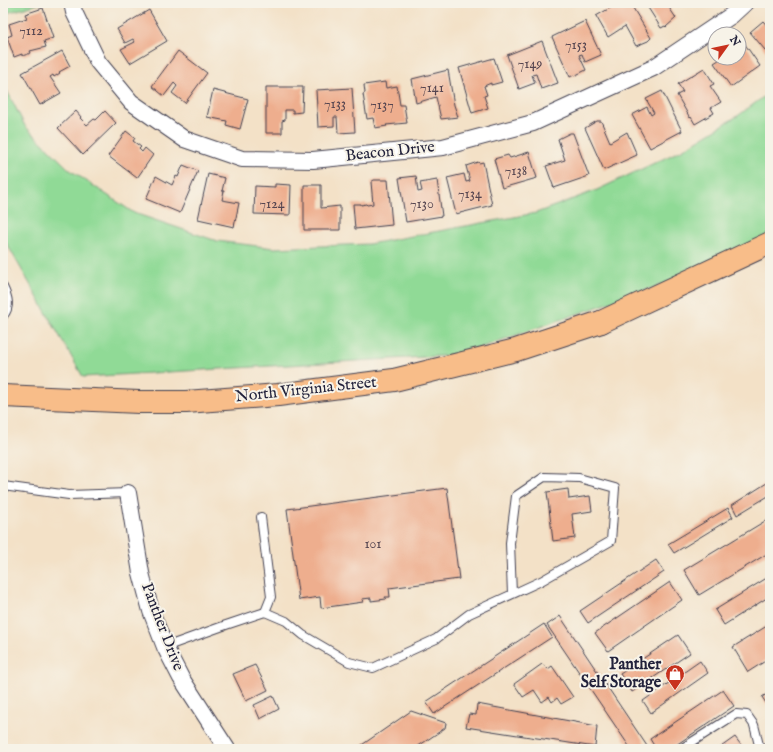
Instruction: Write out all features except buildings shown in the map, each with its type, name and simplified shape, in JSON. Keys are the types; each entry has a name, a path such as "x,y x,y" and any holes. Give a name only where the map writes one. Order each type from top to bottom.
{"main road":[{"name":"North Virginia Street","path":"3,396 139,402 186,402 278,395 394,380 516,350 601,322 770,243"}],"street":[{"name":"Beacon Drive","path":"72,3 74,12 102,68 131,102 184,138 242,158 313,160 443,147 533,123 653,68 732,15 745,3"},
{"name":"Panther Drive","path":"128,493 141,572 151,611 181,678 227,749"}],"lane":[{"path":"3,287 9,300 7,310 3,316"},
{"path":"166,647 265,612 286,621 303,635 349,662 373,668 436,639 469,614 541,581 612,541 615,488 579,478 544,477 516,496 510,543 512,594"},
{"path":"3,486 69,495 128,493"},
{"path":"260,517 271,597 265,612"},
{"path":"681,749 736,714 748,715 754,725 760,749"}],"green space":[{"path":"3,3 42,3 3,14"},
{"path":"3,83 25,126 70,170 134,213 217,241 274,248 369,244 536,213 597,190 682,150 739,115 770,92 770,247 459,355 83,377 3,237"}],"place":[{"name":"Panther Self Storage","path":"675,691"}]}
